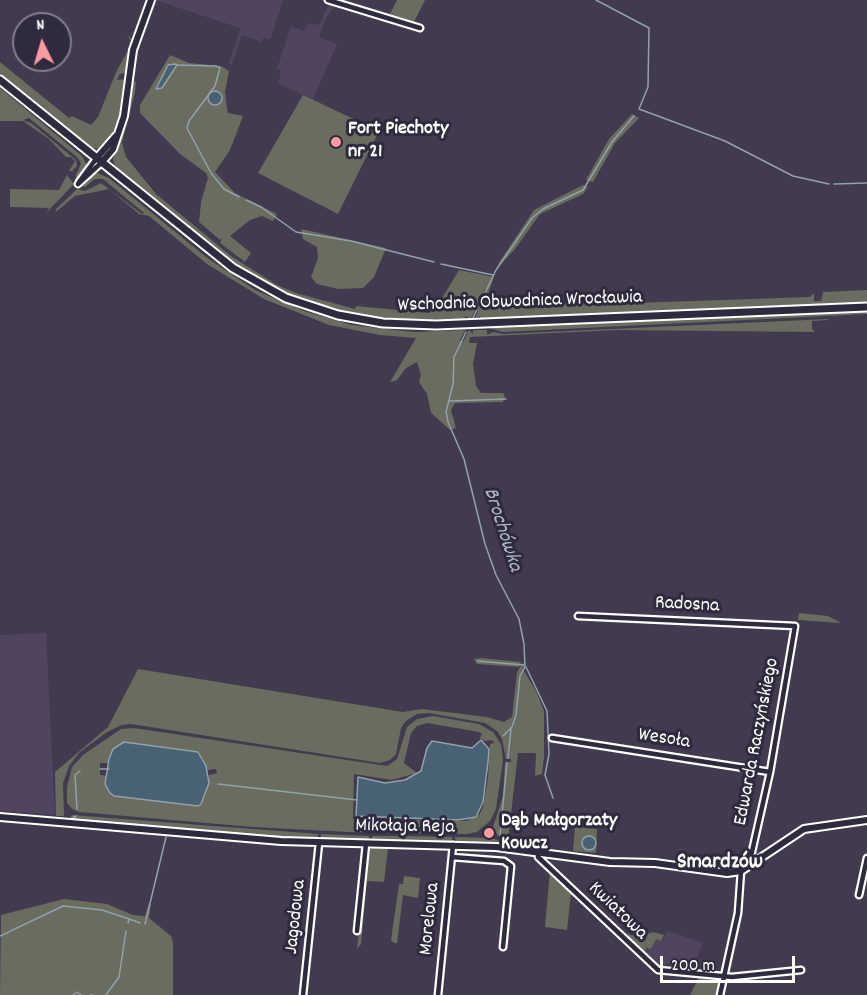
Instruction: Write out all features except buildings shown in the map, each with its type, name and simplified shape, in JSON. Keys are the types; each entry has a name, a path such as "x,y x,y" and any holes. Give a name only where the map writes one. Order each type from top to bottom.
{"main road":[{"name":"Wschodnia Obwodnica Wrocławia","path":"0,80 233,268 286,297 321,310 365,321 401,325 476,324 867,307"}],"street":[{"path":"98,161 78,184 118,133 126,106 133,50 151,0"},
{"path":"328,0 420,28"},
{"name":"Radosna","path":"578,616 795,626"},
{"name":"Edwarda Raczyńskiego","path":"752,863 750,856 770,772 795,626"},
{"name":"Wesoła","path":"552,738 770,772"},
{"name":"Mikołaja Reja","path":"0,817 320,843 453,845 538,852 610,862 655,863 727,873 741,871"},
{"path":"720,995 738,913 741,871 804,829 867,820"},
{"name":"Jagodowa","path":"303,995 320,843"},
{"path":"357,931 366,844"},
{"name":"Morelowa","path":"438,995 453,845"},
{"name":"Kwiatowa","path":"538,852 538,857 652,966 662,971 725,977 801,970"},
{"path":"452,857 504,861 511,866 503,947"},
{"path":"859,896 867,858"}],"shaded area":[{"path":"155,0 283,0 270,40 263,38 262,42 242,35 232,65 229,63 240,28"},
{"path":"329,4 335,5 326,18 319,37 337,44 313,99 278,84 281,70 277,69 291,26 304,31 308,23 319,25"},
{"path":"46,633 55,815 0,811 0,635"},
{"path":"668,931 703,943 692,971 678,969 668,963 661,968 643,954 656,939 661,941"}],"green space":[{"path":"397,0 425,0 414,22 390,14"},
{"path":"126,34 133,41 127,73 120,74 117,80 125,79 126,92 121,117 110,141 101,149 90,148 0,74 0,62 69,118 72,116 91,125 98,117 131,41"},
{"path":"170,55 189,63 221,66 229,71 225,92 228,113 243,116 230,150 215,172 235,193 277,214 273,221 262,216 250,220 230,236 251,253 245,262 220,243 222,238 220,240 199,222 201,202 208,178 206,173 180,154 140,113 140,105"},
{"path":"133,80 136,82 135,93 122,143 126,157 156,194 231,256 277,285 296,293 355,309 356,306 429,313 436,308 459,270 494,277 487,297 489,303 634,303 810,297 814,293 814,301 821,301 823,292 867,290 867,304 489,320 480,319 480,316 475,319 487,286 471,319 465,316 465,319 452,322 365,318 322,307 278,290 241,269 116,168 113,159 127,120"},
{"path":"0,88 82,156 88,167 80,177 75,177 81,164 78,158 29,118 23,120 31,123 76,160 77,166 72,171 69,171 75,161 71,157 66,157 49,139 23,121 0,121"},
{"path":"303,95 379,131 338,214 258,173"},
{"path":"632,114 639,118 615,143 593,182 586,180 609,139"},
{"path":"95,172 109,178 206,257 255,290 304,311 352,325 414,332 465,330 460,340 463,342 469,330 473,334 473,330 487,330 487,335 493,332 503,334 828,320 812,321 812,329 815,332 617,330 470,337 469,343 477,343 473,364 476,386 481,393 503,393 505,396 503,402 455,403 451,410 456,428 450,430 431,413 427,394 419,382 421,375 417,362 406,368 397,380 390,382 416,338 380,335 329,325 264,299 207,264 149,216 139,214 110,190 142,214 144,213 103,179 95,179 85,187 82,186"},
{"path":"110,174 226,267 226,268 193,243"},
{"path":"67,175 74,184 46,213 49,208 10,207 10,189 59,190"},
{"path":"101,183 109,189 75,196 57,211 55,210 77,189 85,191"},
{"path":"583,185 588,187 583,194 540,214 515,249 501,264 498,264 534,210"},
{"path":"301,229 386,248 374,277 363,288 338,289 317,284 311,277 318,258 317,247 303,239"},
{"path":"867,310 867,314 503,332 486,327"},
{"path":"799,613 828,616 841,623 798,620"},
{"path":"474,659 521,662 519,667 477,664"},
{"path":"523,662 524,671 544,711 544,757 542,774 535,776 536,753 518,753 508,840 498,836 493,827 503,796 505,762 511,762 511,759 506,759 502,739 497,731 485,723 429,713 417,714 406,721 401,728 396,754 390,760 380,763 131,724 122,725 107,732 80,752 69,766 63,783 64,816 56,816 55,772 108,727 138,669 403,712 422,709 487,717 504,722 512,717 517,672"},
{"path":"433,716 479,724 493,732 501,744 503,760 496,809 490,821 477,832 467,834 349,832 253,827 79,812 67,803 67,787 72,767 83,755 121,729 134,728 387,766 397,759 407,727 417,719","holes":["427,723 479,732 482,734 480,738 485,741 492,740 494,743 490,744 488,778 483,807 479,815 466,821 353,819 354,774 392,780 417,773 404,763 411,733 417,726","113,749 206,766 208,770 216,769 217,773 209,775 209,783 106,778 107,776 100,775 100,763 109,763"]},
{"path":"72,815 318,834 318,840 284,840 68,820"},
{"path":"575,827 597,829 596,853 573,851"},
{"path":"321,834 369,836 369,841 321,839"},
{"path":"372,836 401,836 402,840 372,841"},
{"path":"405,836 452,837 452,842 406,842"},
{"path":"455,837 492,838 504,843 503,846 456,844"},
{"path":"369,848 388,849 384,882 367,881 361,944 357,949"},
{"path":"550,871 571,893 567,930 545,927"},
{"path":"404,876 420,878 418,898 403,895 397,943 394,943 391,940 399,884 403,884"},
{"path":"64,899 107,904 133,915 145,916 149,903 151,904 149,918 171,936 173,942 173,995 0,995 1,915"},
{"path":"653,932 664,935 661,941 656,939 651,949 647,948 643,954 624,934 639,936"},
{"path":"699,977 717,979 719,984 715,995 690,995"}],"water":[{"path":"168,65 177,65 162,88 156,89"},
{"path":"215,91 220,93 222,98 220,103 215,105 210,103 208,98 210,93"},
{"path":"481,740 489,749 483,802 476,817 458,820 356,816 358,777 385,783 405,780 421,771 427,748 432,741 472,748"},
{"path":"124,742 198,752 206,766 209,783 201,804 198,806 114,796 110,793 105,784 109,759 113,749"},
{"path":"589,836 594,838 596,843 594,848 589,850 584,848 582,843 584,838"}],"waterway":[{"path":"596,0 649,28 648,87 639,109 725,141 793,176 829,184"},
{"path":"176,65 220,68 215,86 189,121 187,128 211,173 224,189 239,197"},
{"name":"Brochówka","path":"473,318 496,270 532,218 543,209 583,190 612,142 634,116"},
{"path":"834,184 867,183"},
{"path":"246,200 261,207 296,232 351,241 434,262"},
{"path":"441,264 493,275"},
{"name":"Brochówka","path":"466,332 454,357 453,384 446,412 464,459 485,544 496,575 519,619 524,644 525,667 520,676 516,715 512,727 503,736"},
{"path":"450,401 506,399"},
{"path":"477,661 524,665"},
{"path":"526,667 547,711 549,754 545,775 553,798"},
{"path":"508,758 511,729"},
{"path":"500,835 507,763"},
{"name":"Brochówka","path":"100,769 109,769"},
{"name":"Brochówka","path":"77,809 75,775 80,771"},
{"name":"Brochówka","path":"218,784 357,800"},
{"name":"Brochówka","path":"71,819 76,816"},
{"path":"74,819 255,835"},
{"path":"259,835 317,839"},
{"path":"145,924 166,837"},
{"path":"323,839 368,840"},
{"path":"373,840 400,841"},
{"path":"405,841 451,841"},
{"path":"456,842 499,843"},
{"path":"0,936 63,906 102,910 129,919"},
{"path":"128,923 129,919 140,923"},
{"path":"106,995 119,977 126,931"},
{"path":"73,995 77,992 81,995"}],"place":[{"name":"Fort Piechoty nr 21","path":"336,142"},
{"name":"Dąb Małgorzaty Kowcz","path":"489,833"}],"district":[{"name":"Smardzów","path":"720,864"}]}
